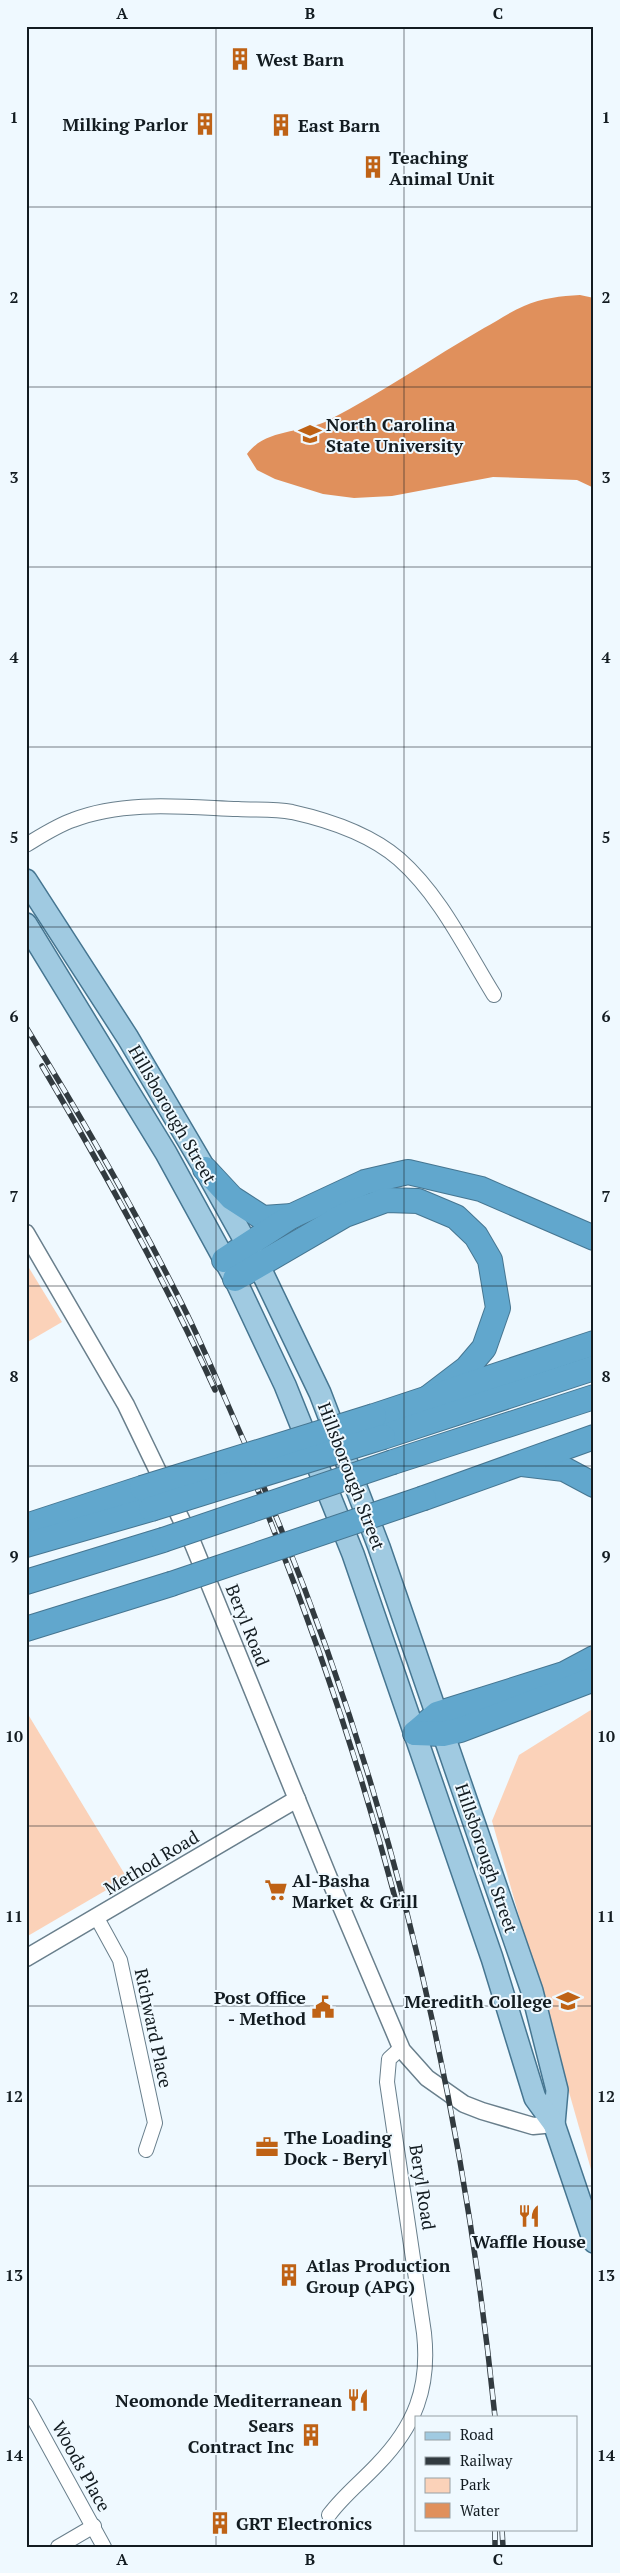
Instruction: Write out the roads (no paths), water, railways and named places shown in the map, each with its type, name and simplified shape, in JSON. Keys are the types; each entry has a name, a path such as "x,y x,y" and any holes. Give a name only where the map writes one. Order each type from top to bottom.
{"highway":[{"path":"206,1169 232,1198 262,1218 292,1216 365,1182 408,1172 481,1189 594,1238"},
{"path":"229,1269 346,1215 386,1200 418,1201 456,1217 476,1236 490,1260 498,1308 484,1348 466,1368 425,1400 378,1426"},
{"path":"254,1256 292,1216"},
{"path":"425,1400 594,1343"},
{"path":"26,1545 146,1499 378,1426 594,1368"},
{"path":"26,1582 163,1540 393,1462 594,1398"},
{"path":"26,1629 171,1584 424,1498 594,1436"},
{"path":"517,1463 564,1469 594,1485"},
{"path":"26,1526 146,1499"},
{"path":"415,1733 564,1674 594,1658"},
{"path":"440,1724 490,1719 594,1679"}],"main road":[{"name":"Hillsborough Street","path":"26,880 128,1038 206,1169 254,1256 320,1393 346,1457 532,1991 557,2090 554,2124"},
{"name":"Hillsborough Street","path":"26,924 118,1072 229,1269 286,1385 336,1507 415,1733 492,1958 535,2098 554,2124 594,2242"}],"street":[{"path":"26,845 74,819 126,809 164,806 290,812 323,821 358,833 397,858 421,881 444,912 494,995"},
{"name":"Beryl Road","path":"26,1233 106,1369 151,1453 193,1544 296,1799 401,2048 410,2062 427,2078 464,2104 532,2126 554,2124"},
{"name":"Method Road","path":"26,1958 97,1918 296,1799"},
{"name":"Richward Place","path":"97,1918 120,1960 153,2113 155,2123 146,2150"},
{"name":"Beryl Road","path":"329,2515 343,2496 376,2466 404,2435 420,2398 426,2378 427,2357 424,2333 387,2082 388,2059 401,2048"},
{"name":"Woods Place","path":"26,2405 104,2547"},
{"path":"58,2547 94,2526"}],"water":[{"path":"580,295 594,298 594,488 577,480 493,477 392,496 354,498 323,494 275,479 257,470 247,454 264,440 329,420 519,308 545,299"}],"railway":[{"path":"26,1027 108,1165 165,1270 190,1321 288,1547 333,1667 372,1789 407,1912 436,2036 460,2161 480,2288 495,2416"},
{"path":"42,1066 133,1225 215,1390"},
{"path":"246,1461 310,1625 329,1680 365,1792 397,1905"},
{"path":"495,2530 495,2547"},
{"path":"502,2530 503,2547"}],"place":[{"name":"West Barn","path":"240,59"},
{"name":"Milking Parlor","path":"205,124"},
{"name":"East Barn","path":"281,125"},
{"name":"Teaching Animal Unit","path":"373,167"},
{"name":"North Carolina State University","path":"310,434"},
{"name":"Al-Basha Market & Grill","path":"276,1890"},
{"name":"Meredith College","path":"568,2001"},
{"name":"Post Office - Method","path":"323,2007"},
{"name":"The Loading Dock - Beryl","path":"267,2147"},
{"name":"Waffle House","path":"529,2216"},
{"name":"Atlas Production Group (APG)","path":"289,2275"},
{"name":"Neomonde Mediterranean","path":"358,2400"},
{"name":"Sears Contract Inc","path":"311,2435"},
{"name":"GRT Electronics","path":"220,2523"}]}
